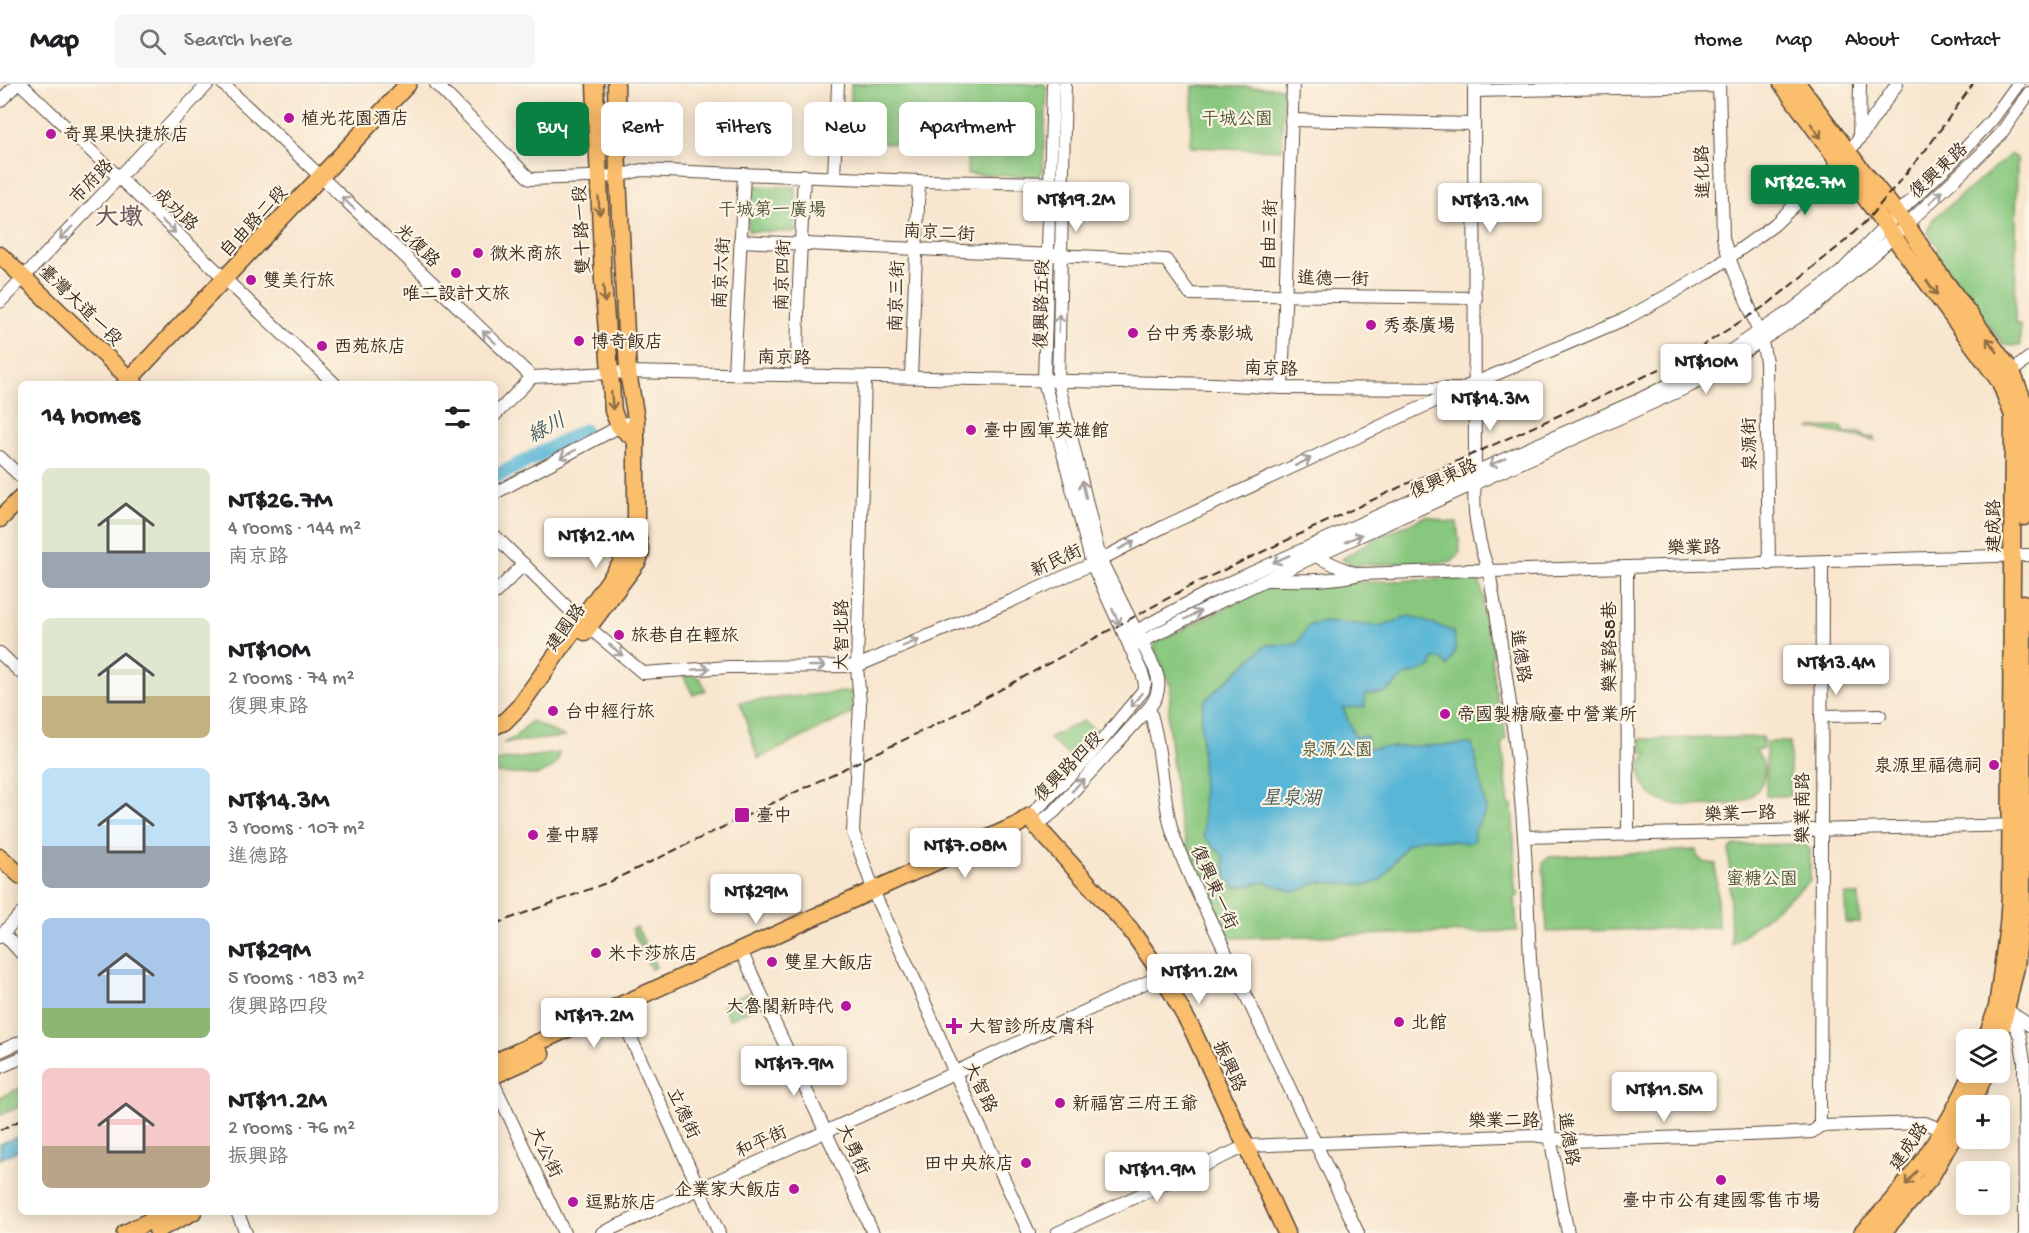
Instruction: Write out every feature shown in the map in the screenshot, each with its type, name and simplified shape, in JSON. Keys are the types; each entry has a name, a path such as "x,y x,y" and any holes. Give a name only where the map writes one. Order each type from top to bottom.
{"main road":[{"name":"自由路二段","path":"131,381 408,84"},
{"name":"雙十路一段","path":"596,84 598,177 610,374"},
{"path":"616,84 618,176 628,372"},
{"name":"建成路","path":"1782,84 1850,149 1890,232 2006,377"},
{"name":"建成路","path":"1798,84 1902,219 2006,377 2013,416 2021,555 2022,909 2016,967 2002,1009 1992,1029"},
{"name":"臺灣大道一段","path":"0,255 129,381"},
{"name":"建國路","path":"498,737 507,733 522,719 584,624 635,552 636,419 628,372"},
{"path":"610,374 613,411 620,426 636,440"},
{"path":"0,519 18,501"},
{"name":"建國路","path":"498,725 504,722 519,707 584,624"},
{"name":"復興路四段","path":"498,1061 619,1012 875,895 1017,825 1033,821"},
{"name":"振興路","path":"1033,821 1130,929 1162,975 1192,1029 1286,1233"},
{"path":"0,856 18,873"},
{"name":"建成路","path":"2000,1029 2002,1009"},
{"name":"復興路四段","path":"498,1073 619,1012"},
{"name":"建成路","path":"1862,1233 1889,1206 1924,1161 1957,1108 1968,1083"},
{"name":"建成路","path":"1882,1233 1929,1180 1956,1132"},
{"path":"125,1233 162,1215"},
{"path":"151,1233 187,1215"}],"street":[{"path":"0,101 19,84"},
{"name":"成功路","path":"19,84 332,381"},
{"name":"市府路","path":"0,302 208,84"},
{"name":"光復路","path":"223,84 532,377"},
{"path":"436,84 530,179 618,176 641,170 1063,183"},
{"path":"834,177 838,84"},
{"name":"復興路五段","path":"1053,84 1049,182 1058,381"},
{"name":"復興路五段","path":"1044,381 1053,256 1063,183 1065,84"},
{"name":"自由三街","path":"1282,388 1293,84"},
{"path":"1850,149 1860,84"},
{"name":"南京路","path":"610,374 628,372 911,377 1215,384 1282,388 1461,388 1627,318 1698,278 1728,258 1774,225 1850,149 1897,84"},
{"path":"1474,88 1719,85"},
{"name":"進化路","path":"1719,85 1722,227 1728,258"},
{"name":"進德路","path":"1474,88 1476,298 1474,495 1482,557 1489,571 1511,709 1524,837 1531,961 1545,1111 1568,1233"},
{"name":"復興東路","path":"1133,640 1207,593 1302,550 1692,385 1760,337 1890,232 1991,121 2015,88"},
{"name":"復興東路","path":"1902,219 2000,135 2029,93"},
{"path":"1291,120 1473,124"},
{"name":"南京六街","path":"734,374 744,174"},
{"name":"南京四街","path":"797,375 804,176"},
{"name":"南京三街","path":"911,377 919,180"},
{"name":"南京二街","path":"740,241 1166,260 1190,294"},
{"name":"泉源街","path":"1728,258 1760,337 1766,362 1769,564"},
{"name":"進德一街","path":"1190,294 1476,298"},
{"path":"2006,377 2029,358"},
{"path":"498,412 532,377 610,374"},
{"name":"大智北路","path":"865,377 857,666 860,704 853,832 875,895"},
{"name":"復興路四段","path":"1033,821 1143,691 1144,678 1133,640 1096,561 1044,381"},
{"name":"復興路四段","path":"1058,381 1096,561"},
{"name":"新民街","path":"584,624 643,673 729,667 857,666 1011,601 1165,526 1461,388"},
{"path":"498,491 636,419"},
{"path":"0,457 18,474"},
{"name":"復興東路","path":"1133,640 1315,556 1475,478"},
{"path":"498,539 584,624"},
{"name":"樂業路","path":"1302,550 1348,571 1360,574"},
{"name":"樂業路","path":"1262,580 1322,580 1360,574 1472,570 1769,564 2021,555"},
{"name":"樂業南路","path":"1820,1126 1822,562"},
{"path":"498,591 524,564"},
{"name":"樂業路58巷","path":"1627,567 1628,834"},
{"name":"復興路四段","path":"1033,821 1054,811 1149,708 1157,696 1158,681 1155,669 1133,640"},
{"path":"0,653 18,670"},
{"name":"復興東一街","path":"1149,708 1156,727 1170,819 1177,846 1313,1142 1358,1233"},
{"path":"1821,716 1880,715"},
{"name":"樂業一路","path":"1524,837 2021,824"},
{"name":"大智路","path":"875,895 1029,1233"},
{"path":"18,917 2,935 18,949"},
{"name":"大勇街","path":"743,956 873,1233"},
{"name":"和平街","path":"602,1233 1162,975"},
{"path":"2002,1009 2029,1025"},
{"path":"2002,1009 2020,1036 2024,1061 2025,1233"},
{"name":"立德街","path":"619,1012 719,1233"},
{"path":"0,1051 18,1043"},
{"path":"0,1067 18,1059"},
{"name":"大公街","path":"498,1092 564,1233"},
{"name":"樂業二路","path":"1246,1146 1534,1136 1570,1141 1777,1134 1812,1132 1820,1126 1925,1123 1943,1130"},
{"path":"1057,1233 1246,1146"},
{"path":"238,1215 246,1233"}],"green space":[{"path":"851,84 1044,84 1047,88 1043,170 1037,177 967,174 968,156 1035,156 1035,102 899,102 899,144 887,143 887,102 851,102"},
{"name":"干城公園","path":"1193,86 1283,88 1282,150 1190,147"},
{"path":"2011,154 2017,158 2015,324 2020,324 2020,346 2004,345 1934,252 1939,248 1928,233 1932,220"},
{"name":"干城第一廣場","path":"749,186 796,187 795,232 748,231"},
{"path":"1842,427 1845,433 1859,433 1868,438 1873,436 1875,440 1809,428"},
{"path":"1427,516 1445,522 1457,522 1460,552 1452,562 1352,565 1342,559 1374,539"},
{"name":"泉源公園","path":"1470,578 1479,580 1485,602 1482,603 1487,634 1490,635 1494,655 1491,657 1497,701 1501,703 1506,739 1502,742 1509,805 1512,805 1516,875 1514,876 1515,889 1518,892 1518,896 1515,897 1517,931 1230,938 1193,861 1179,820 1168,721 1171,687 1155,650 1155,643 1268,586"},
{"path":"683,675 700,678 706,690 693,695"},
{"path":"851,691 852,713 758,759 740,702"},
{"path":"531,721 565,737 503,743 514,738"},
{"path":"1083,721 1098,732 1073,759 1048,738"},
{"path":"1763,737 1763,749 1755,750 1764,767 1762,783 1751,795 1734,804 1684,806 1671,804 1650,793 1643,783 1641,767 1648,752 1641,752 1641,739"},
{"path":"1766,742 1790,742 1790,796 1766,796"},
{"path":"559,753 555,765 536,775 498,773 498,761"},
{"name":"蜜糖公園","path":"1805,844 1810,850 1810,881 1731,945 1729,850 1734,845"},
{"path":"1696,850 1697,856 1703,862 1716,864 1718,927 1547,932 1543,862 1548,857"},
{"path":"1845,895 1859,895 1860,923 1846,923"},
{"path":"637,927 656,967 651,969 632,929"},
{"path":"755,990 761,1005 729,1019 722,1005"},
{"path":"18,1089 18,1107 0,1115 0,1097"}],"water":[{"name":"星泉湖","path":"1409,616 1453,631 1456,650 1447,667 1442,659 1433,659 1431,668 1405,676 1385,693 1365,694 1365,707 1343,708 1355,737 1367,736 1368,748 1472,744 1486,811 1473,833 1475,840 1468,843 1425,838 1407,844 1382,879 1370,885 1320,882 1295,892 1265,882 1236,888 1227,879 1223,856 1204,837 1201,718 1204,701 1266,645 1297,644 1309,625 1326,622 1383,626"},
{"path":"18,1136 18,1150 0,1159 0,1144"}],"waterway":[{"name":"綠川","path":"498,475 584,431"}],"railway":[{"path":"498,923 609,882 945,720 1194,584 1688,355 1768,304 1844,242 1867,220 1928,147 1973,84"},
{"path":"0,1130 18,1121"}],"place":[{"name":"植光花園酒店","path":"289,118"},
{"name":"奇異果快捷旅店","path":"51,134"},
{"name":"微米商旅","path":"478,253"},
{"name":"唯二設計文旅","path":"456,273"},
{"name":"雙美行旅","path":"251,280"},
{"name":"秀泰廣場","path":"1371,325"},
{"name":"台中秀泰影城","path":"1133,333"},
{"name":"博奇飯店","path":"579,341"},
{"name":"西苑旅店","path":"322,346"},
{"name":"臺中國軍英雄館","path":"971,430"},
{"name":"旅巷自在輕旅","path":"619,635"},
{"name":"台中經行旅","path":"553,711"},
{"name":"帝國製糖廠臺中營業所","path":"1445,714"},
{"name":"泉源里福德祠","path":"1994,765"},
{"name":"臺中","path":"742,815"},
{"name":"臺中驛","path":"533,835"},
{"name":"米卡莎旅店","path":"596,953"},
{"name":"雙星大飯店","path":"772,962"},
{"name":"大魯閣新時代","path":"846,1006"},
{"name":"北館","path":"1399,1022"},
{"name":"大智診所皮膚科","path":"954,1026"},
{"name":"新福宮三府王爺","path":"1060,1103"},
{"name":"田中央旅店","path":"1026,1163"},
{"name":"臺中市公有建國零售市場","path":"1721,1180"},
{"name":"企業家大飯店","path":"794,1189"},
{"name":"逗點旅店","path":"573,1202"}],"district":[{"name":"大墩","path":"119,216"}]}
